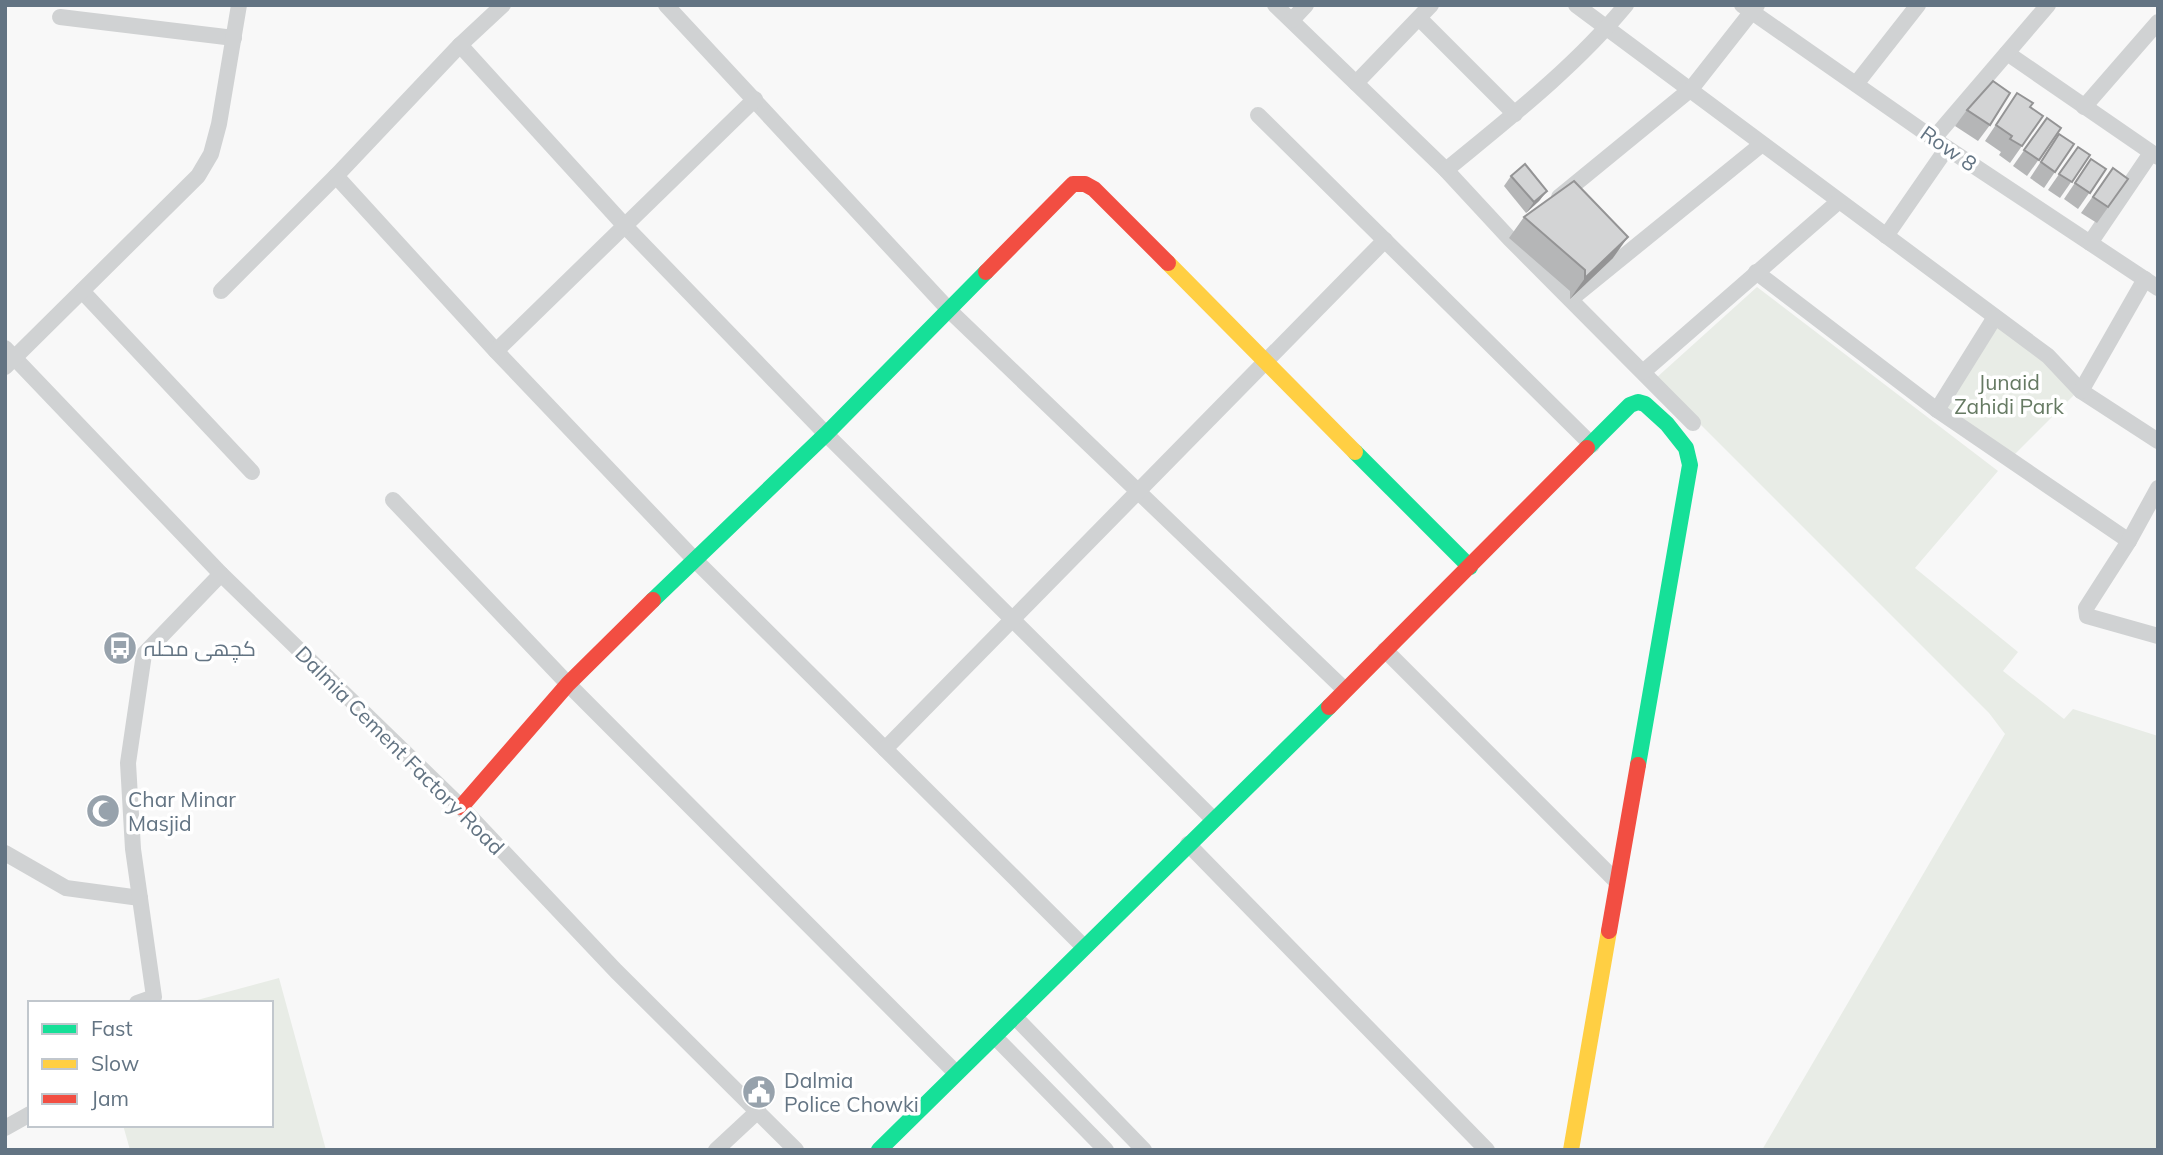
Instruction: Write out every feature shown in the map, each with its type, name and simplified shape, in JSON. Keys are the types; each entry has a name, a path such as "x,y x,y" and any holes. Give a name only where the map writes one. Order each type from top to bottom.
{"street":[{"path":"8,358 82,291 198,176 211,154 219,124 239,5"},
{"path":"221,291 336,176 460,45 503,5"},
{"path":"666,5 950,311 1345,690"},
{"path":"1275,5 1514,234 1571,299 1693,423"},
{"path":"1292,20 1306,5"},
{"path":"1356,83 1431,5"},
{"path":"1576,5 2048,356 2081,391 2158,441"},
{"path":"1446,170 1514,114 1607,28 1626,5"},
{"path":"1856,84 1917,5"},
{"path":"1886,236 1941,142 2007,53 2048,5"},
{"path":"1552,203 1691,89 1750,7"},
{"name":"Row 8","path":"1750,7 1856,84 2151,284"},
{"path":"60,17 234,38"},
{"path":"1419,19 1514,114"},
{"path":"2084,107 2158,22"},
{"path":"460,45 625,226 826,434 1213,819"},
{"path":"2007,53 2154,155 2090,243"},
{"path":"496,351 755,99"},
{"path":"1258,115 1592,445"},
{"path":"1571,299 1762,144"},
{"path":"336,176 496,351 694,559 1084,947"},
{"path":"461,807 568,684 826,434 1073,184 1085,184 1094,189 1470,567"},
{"path":"1643,372 1838,202"},
{"path":"885,749 1385,240"},
{"path":"1756,272 1937,410 2129,541"},
{"path":"2081,391 2151,284"},
{"path":"82,291 252,472"},
{"path":"1937,410 1995,317"},
{"name":"Dalmia Cement Factory Road","path":"8,358 221,574 461,807 616,971 796,1150"},
{"path":"879,1150 1470,567 1630,405 1638,401 1645,404 1686,446 1690,456 1572,1150"},
{"path":"2158,488 2129,541 2086,608 2087,616 2158,636"},
{"path":"393,500 568,684 956,1073"},
{"path":"143,1001 154,997 133,849 128,763 144,654 221,574"},
{"path":"1385,650 1617,882"},
{"path":"1188,844 1487,1150"},
{"path":"5,853 66,888 140,898"},
{"path":"1015,1017 1144,1150"},
{"path":"995,1037 1107,1150"},
{"path":"1061,1104 1082,1086"},
{"path":"716,1150 758,1111"},
{"path":"5,1128 28,1115"}],"green space":[{"path":"1757,287 1998,471 1915,568 2018,652 2003,671 2064,719 2073,709 2158,736 2158,1150 1762,1150 2005,734 1989,713 1655,379"},
{"name":"Junaid Zahidi Park","path":"1998,327 2043,360 2075,394 2014,455 1945,408"},
{"path":"279,978 326,1150 130,1150 124,1127 273,1127 273,1001 193,1001"}],"building":[{"path":"1993,81 2010,93 1990,125 1967,110"},
{"path":"2017,93 2033,103 2030,107 2043,116 2022,146 1996,125"},
{"path":"2047,118 2061,128 2039,160 2024,150"},
{"path":"2059,134 2074,144 2055,172 2041,162"},
{"path":"2078,147 2090,155 2072,182 2059,174"},
{"path":"2091,159 2106,169 2090,193 2075,183"},
{"path":"1525,164 1547,191 1534,202 1511,176"},
{"path":"2113,168 2128,179 2108,207 2093,197"},
{"path":"1574,181 1628,237 1585,278 1585,270 1524,217"}],"traffic: fast":[{"path":"653,600 826,434 986,272"},
{"path":"1587,448 1630,405 1638,402 1645,404 1667,424 1686,448 1690,465 1638,765"},
{"path":"1355,452 1470,567"},
{"path":"879,1150 1329,707"}],"traffic: slow":[{"path":"1168,263 1355,452"},
{"path":"1571,1150 1609,931"}],"traffic: jam":[{"path":"986,272 1073,184 1085,184 1094,189 1168,263"},
{"path":"1329,707 1587,448"},
{"path":"461,807 568,684 653,600"},
{"path":"1609,931 1638,765"}],"place":[{"name":"کچھی محلہ","path":"120,648"},
{"name":"Char Minar Masjid","path":"103,811"},
{"name":"Dalmia Police Chowki","path":"759,1092"}]}
